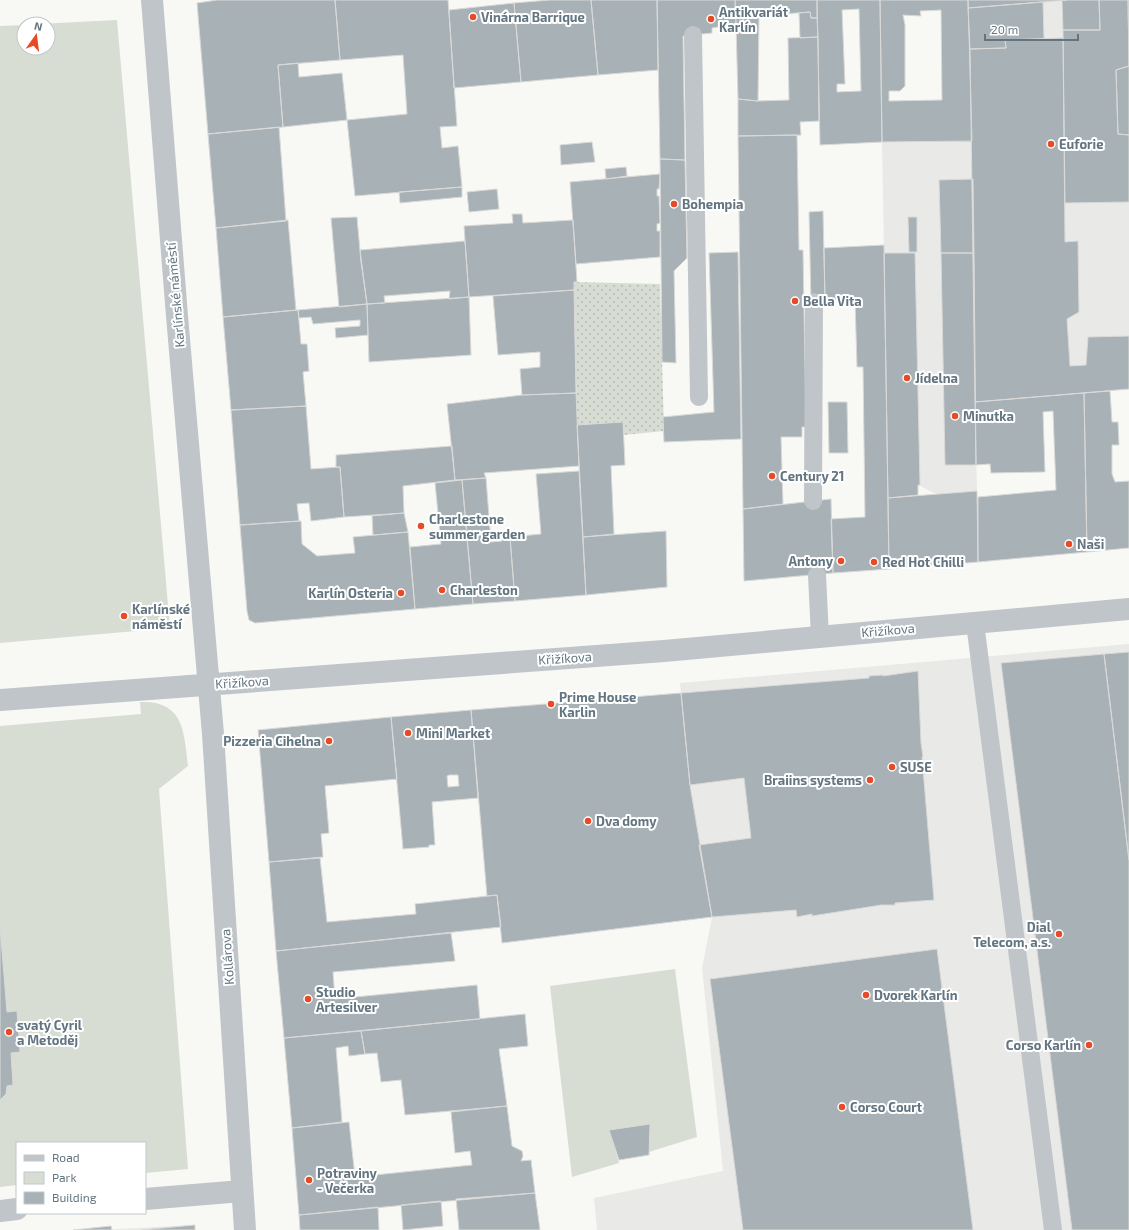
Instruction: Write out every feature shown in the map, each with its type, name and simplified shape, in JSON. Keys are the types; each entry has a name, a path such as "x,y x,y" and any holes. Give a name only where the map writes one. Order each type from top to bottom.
{"street":[{"name":"Karlínské náměstí","path":"152,0 177,324 209,685"},
{"name":"Křižíkova","path":"0,700 664,651 1129,609"},
{"name":"Kollárova","path":"209,685 214,734 245,1230"},
{"path":"146,1199 242,1192"},
{"path":"0,1211 16,1209"}],"lane":[{"path":"693,35 699,397"},
{"path":"813,500 814,302"},
{"path":"817,575 820,637"},
{"path":"975,623 1053,1230"}],"shaded area":[{"path":"968,0 1129,0 1129,389 975,402 977,491 936,494 918,485 884,253 882,142 972,141"},
{"path":"1129,644 1129,1230 597,1230 594,1198 723,1171 702,968 712,917 690,785 680,683"},
{"path":"195,1225 195,1230 98,1230"}],"green space":[{"path":"117,20 170,628 0,643 0,26 16,25 16,56 56,56 56,23"},
{"path":"574,282 660,284 664,431 624,435 623,422 577,425"},
{"path":"140,702 155,703 166,706 173,712 179,720 183,730 188,766 159,789 188,1169 146,1173 146,1142 16,1142 16,1185 0,1187 0,1100 6,1094 7,1086 13,1085 11,1053 20,1052 7,1012 0,926 0,726 141,714"},
{"path":"675,969 697,1137 649,1152 650,1124 610,1130 619,1163 572,1177 550,986"}],"building":[{"path":"217,0 335,0 340,60 278,65 283,127 208,134 197,3"},
{"path":"335,0 448,0 457,126 440,127 442,148 458,146 462,187 355,196 347,120 407,114 403,55 340,60"},
{"path":"550,0 591,0 598,75 521,82 514,3"},
{"path":"591,0 657,0 658,70 598,75"},
{"path":"657,0 735,0 736,24 712,28 712,33 683,36 685,160 660,159"},
{"path":"735,0 817,0 817,18 811,18 810,12 743,17 743,24 736,24"},
{"path":"817,0 880,0 882,142 820,145","holes":["859,9 861,91 837,92 837,84 845,84 842,10"]},
{"path":"880,0 968,0 972,141 882,142","holes":["941,10 942,100 889,101 889,91 900,91 905,86 905,25 903,15 921,16 920,11"]},
{"path":"968,0 1067,0 968,8"},
{"path":"1062,0 1099,0 1100,30 1063,30"},
{"path":"1099,0 1128,0 1129,66 1116,70 1118,134 1129,135 1129,202 1065,203 1063,30 1100,30"},
{"path":"1128,0 1129,0 1129,66"},
{"path":"1043,2 1044,39 1005,40 1006,48 970,49 968,8"},
{"path":"514,3 521,82 454,88 449,10"},
{"path":"810,12 811,18 817,18 818,37 800,38 799,13"},
{"path":"759,16 758,101 738,99 736,24 743,24 743,17"},
{"path":"818,37 819,121 800,122 801,135 738,136 738,99 758,101 789,100 788,38"},
{"path":"1063,38 1065,242 1078,241 1079,312 1067,319 1070,366 1086,365 1088,337 1129,336 1129,389 975,402 970,49 1006,48 1005,40"},
{"path":"298,63 299,77 342,73 347,120 283,127 278,65"},
{"path":"1129,66 1129,135 1118,134 1116,70"},
{"path":"279,127 286,221 216,228 208,134"},
{"path":"797,135 799,250 803,250 806,427 802,427 802,437 781,437 783,504 743,509 738,136"},
{"path":"592,142 595,162 561,165 560,145"},
{"path":"660,159 685,160 687,258 674,271 676,363 662,362"},
{"path":"626,167 627,176 606,179 605,169"},
{"path":"660,174 657,196 659,196 660,223 657,224 657,231 660,231 660,257 576,264 570,182"},
{"path":"973,179 974,253 941,253 939,180"},
{"path":"462,187 462,197 400,203 399,192"},
{"path":"497,189 499,209 469,212 467,192"},
{"path":"823,211 825,301 811,302 809,212"},
{"path":"512,214 522,214 523,223 573,220 577,282 574,282 574,290 469,297 464,226 513,223"},
{"path":"357,217 367,304 339,307 331,218"},
{"path":"908,217 917,217 917,252 909,252"},
{"path":"288,220 296,310 223,317 216,228"},
{"path":"465,241 469,297 449,299 450,291 384,296 385,303 367,304 360,250"},
{"path":"884,245 889,569 833,573 831,519 865,517 863,367 857,367 855,299 825,301 824,248"},
{"path":"738,252 741,439 664,442 663,417 714,412 709,253"},
{"path":"884,253 915,253 920,485 918,485 918,495 888,498"},
{"path":"941,253 974,253 976,465 945,465"},
{"path":"574,290 576,393 522,395 520,369 540,367 540,352 498,355 493,296"},
{"path":"469,297 471,355 369,362 367,304"},
{"path":"367,304 368,335 336,338 335,328 360,326 360,320 313,324 311,317 299,318 298,310"},
{"path":"298,310 301,344 307,344 309,371 303,372 306,406 231,410 223,317"},
{"path":"1110,391 1112,422 1118,422 1119,445 1112,445 1112,474 1115,482 1129,481 1129,548 1087,552 1084,393"},
{"path":"576,393 579,466 484,473 486,478 455,480 447,404 522,395"},
{"path":"1084,393 1087,552 978,562 978,497 1056,490 1053,411 1043,412 1045,472 991,473 990,464 976,465 975,402"},
{"path":"828,402 847,402 848,453 829,453"},
{"path":"306,406 311,469 340,467 344,517 311,521 309,503 297,504 299,521 240,525 231,410"},
{"path":"623,422 625,465 611,466 614,534 583,537 577,425"},
{"path":"452,446 455,480 403,486 404,513 344,517 340,467 336,467 336,455"},
{"path":"579,471 586,595 515,601 510,537 541,534 536,474"},
{"path":"486,478 491,542 502,541 502,538 510,537 515,601 473,604 462,480"},
{"path":"462,480 473,604 415,609 410,547 441,544 435,483"},
{"path":"977,491 978,562 889,569 888,498"},
{"path":"831,499 833,573 744,581 743,509"},
{"path":"404,513 408,532 373,535 372,516"},
{"path":"301,521 302,544 317,556 355,553 353,537 408,532 415,609 255,623 249,620 240,525"},
{"path":"666,531 667,587 586,595 583,537"},
{"path":"1129,652 1129,860 1104,654"},
{"name":"Corso Karlín","path":"1104,654 1129,860 1129,1230 1072,1230 1001,663"},
{"path":"918,671 921,743 934,900 895,903 895,905 881,905 812,916 812,914 797,917 796,910 712,917 699,845 751,838 744,778 690,785 681,693 869,678 869,676 883,676"},
{"name":"Dva domy","path":"681,693 690,785 712,917 502,943 497,895 487,896 471,710"},
{"path":"471,710 478,798 432,802 435,845 429,845 429,847 403,849 391,717","holes":["458,775 459,786 448,787 447,776"]},
{"path":"391,717 397,779 325,786 329,833 321,834 323,857 269,862 258,730"},
{"path":"320,858 327,922 416,914 415,904 497,895 501,927 276,951 269,862"},
{"name":"svatý Cyril a Metoděj","path":"0,926 7,1012 17,1011 20,1052 11,1053 13,1085 7,1086 6,1094 0,1100"},
{"path":"451,933 455,961 333,972 335,999 477,985 480,1019 284,1038 276,951"},
{"name":"Corso Court","path":"937,949 973,1230 743,1230 710,979"},
{"path":"525,1014 528,1046 499,1049 507,1106 405,1115 401,1080 381,1082 377,1053 365,1054 361,1031"},
{"path":"361,1031 365,1054 349,1056 348,1046 336,1048 342,1122 292,1128 284,1038"},
{"path":"507,1106 512,1146 522,1151 523,1156 521,1161 531,1160 535,1193 299,1215 292,1128 349,1122 355,1177 472,1165 470,1151 455,1153 451,1112"},
{"path":"650,1124 649,1155 619,1160 609,1130"},
{"path":"535,1193 540,1230 459,1230 456,1199"},
{"path":"441,1201 443,1226 403,1230 401,1205"},
{"path":"378,1207 379,1230 300,1230 299,1215"},
{"path":"195,1225 195,1230 141,1230"},
{"path":"111,1226 112,1230 73,1230"}],"place":[{"name":"Vinárna Barrique","path":"473,17"},
{"name":"Antikvariát Karlín","path":"711,19"},
{"name":"Euforie","path":"1051,144"},
{"name":"Bohempia","path":"674,204"},
{"name":"Bella Vita","path":"795,301"},
{"name":"Jídelna","path":"907,378"},
{"name":"Minutka","path":"955,416"},
{"name":"Century 21","path":"772,476"},
{"name":"Charlestone summer garden","path":"421,526"},
{"name":"Naši","path":"1069,544"},
{"name":"Antony","path":"841,561"},
{"name":"Red Hot Chilli","path":"874,562"},
{"name":"Charleston","path":"442,590"},
{"name":"Karlín Osteria","path":"401,593"},
{"name":"Karlínské náměstí","path":"124,616"},
{"name":"Prime House Karlin","path":"551,704"},
{"name":"Mini Market","path":"408,733"},
{"name":"Pizzeria Cihelna","path":"329,741"},
{"name":"SUSE","path":"892,767"},
{"name":"Braiins systems","path":"870,780"},
{"name":"Dva domy","path":"588,821"},
{"name":"Dial Telecom, a.s.","path":"1059,934"},
{"name":"Dvorek Karlín","path":"866,995"},
{"name":"Studio Artesilver","path":"308,999"},
{"name":"svatý Cyril a Metoděj","path":"9,1032"},
{"name":"Corso Karlín","path":"1089,1045"},
{"name":"Corso Court","path":"842,1107"},
{"name":"Potraviny - Večerka","path":"309,1180"}]}
